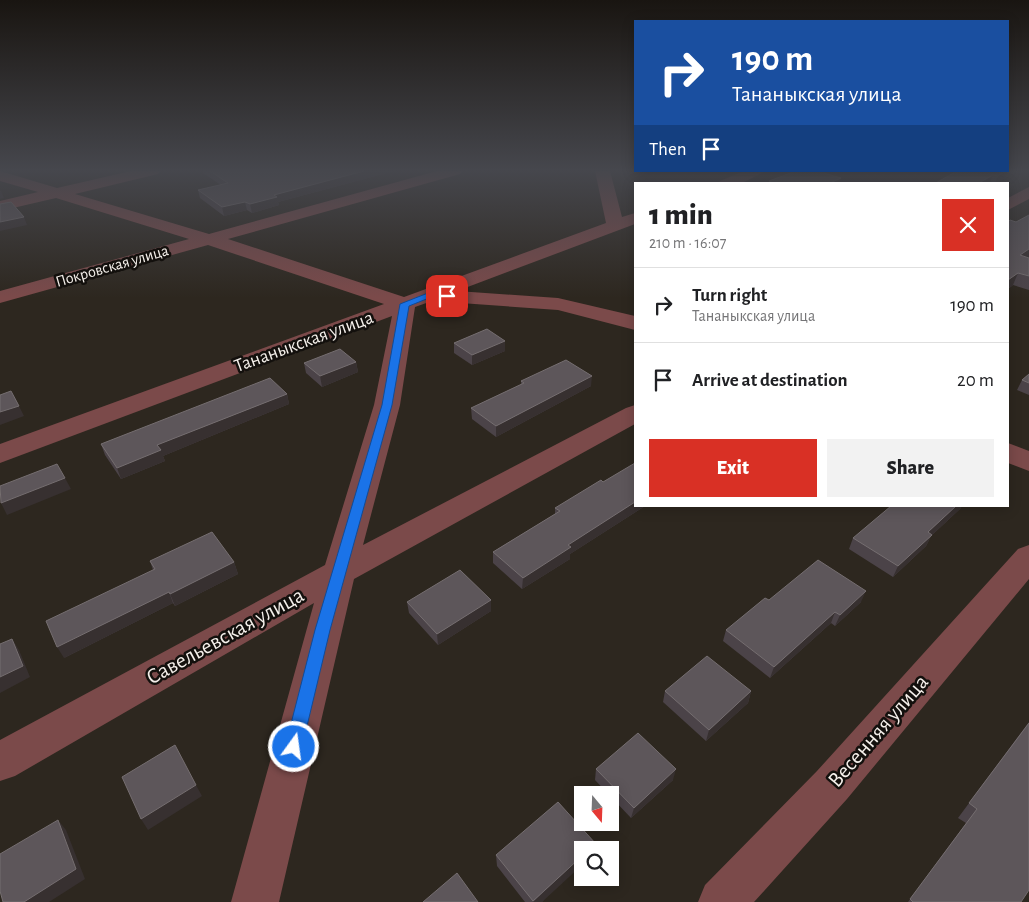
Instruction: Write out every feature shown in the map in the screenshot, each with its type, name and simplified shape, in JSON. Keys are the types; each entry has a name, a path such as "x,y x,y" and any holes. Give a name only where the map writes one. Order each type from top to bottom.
{"street":[{"path":"119,213 416,300 558,304 634,323"},
{"name":"Покровская улица","path":"0,297 302,213"},
{"name":"Тананыкская улица","path":"0,454 625,221"},
{"path":"255,902 322,630 416,300"},
{"name":"Савельевская улица","path":"0,762 340,572 634,413"},
{"path":"1009,452 1029,462"},
{"name":"Весенняя улица","path":"722,902 832,785 1029,557"}],"building":[{"path":"0,213 21,213 24,217 0,222"},
{"path":"1029,215 1029,249 1020,255 1029,258 1029,276 1018,273 1009,279 1009,221 1016,222"},
{"path":"487,329 505,341 472,355 454,343"},
{"path":"340,349 356,362 320,376 304,363"},
{"path":"566,360 592,376 496,426 471,408 524,383 521,381"},
{"path":"1029,374 1029,383 1022,380"},
{"path":"270,378 287,394 157,445 161,450 117,468 101,444"},
{"path":"11,391 19,406 0,412 0,395"},
{"path":"57,464 65,478 1,503 0,486"},
{"path":"634,464 634,503 568,545 571,547 523,578 493,552 560,511 555,508 601,480 603,482"},
{"path":"890,507 955,507 928,532 932,535 898,566 853,538"},
{"path":"212,532 234,562 57,647 46,621 155,569 150,561"},
{"path":"818,560 866,591 840,615 835,612 774,667 726,630 765,598 769,600"},
{"path":"460,570 491,600 437,634 407,602"},
{"path":"12,639 23,666 0,677 0,644"},
{"path":"707,656 751,691 709,730 665,691"},
{"path":"1029,723 1029,890 1021,902 913,902 910,899 977,809 969,803"},
{"path":"638,733 676,769 634,808 619,793 619,786 613,786 596,769"},
{"path":"175,745 196,785 141,819 122,777"},
{"path":"558,802 574,820 574,831 584,831 593,841 574,841 574,863 533,901 496,855"},
{"path":"58,820 76,869 24,902 3,902 0,891 0,854"},
{"path":"457,873 478,902 423,902"}],"route":[{"path":"294,747 322,630 387,405 404,304 428,296 447,296"}]}
